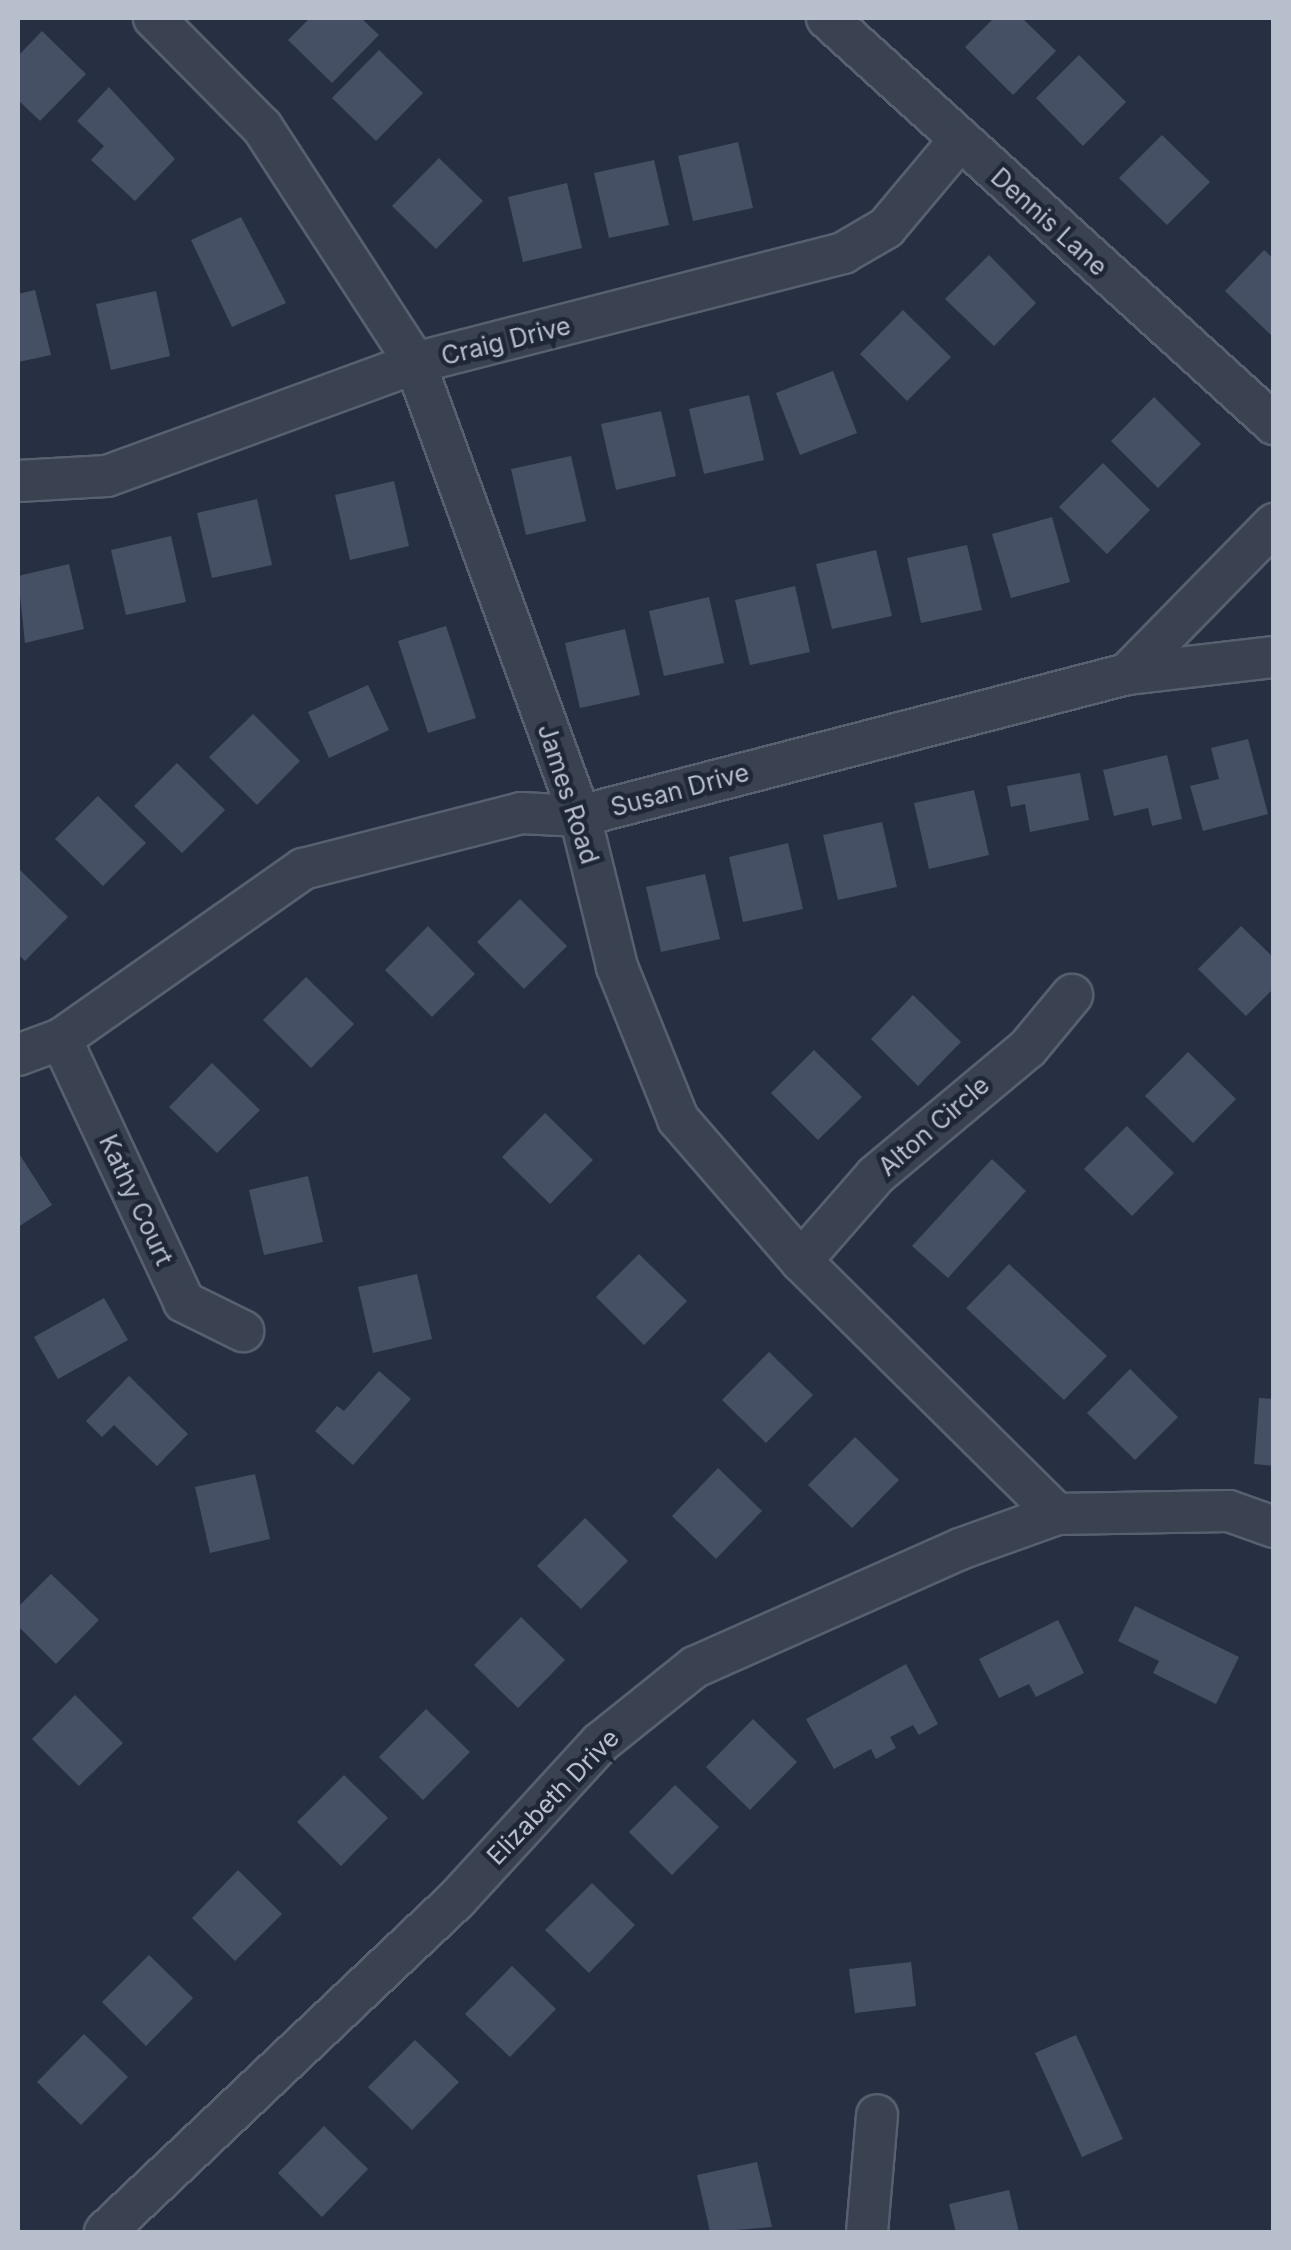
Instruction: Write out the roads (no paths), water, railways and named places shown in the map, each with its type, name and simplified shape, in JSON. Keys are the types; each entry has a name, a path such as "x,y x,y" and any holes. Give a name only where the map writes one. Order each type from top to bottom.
{"street":[{"name":"James Road","path":"154,18 262,127 415,363 580,816 616,968 678,1118 801,1261 1057,1514"},
{"name":"Dennis Lane","path":"827,18 1274,424"},
{"name":"Craig Drive","path":"18,481 107,476 415,363 843,254 886,228 960,141"},
{"path":"1127,674 1274,524"},
{"name":"Susan Drive","path":"18,1055 61,1039 304,869 521,814 580,816 1127,674 1274,656"},
{"name":"Alton Circle","path":"801,1261 876,1175 1028,1048 1072,995"},
{"name":"Kathy Court","path":"61,1039 184,1302 243,1330"},
{"name":"Elizabeth Drive","path":"105,2232 457,1899 600,1742 695,1667 960,1549 1057,1514 1229,1511 1274,1527"},
{"path":"867,2232 877,2115"}]}
